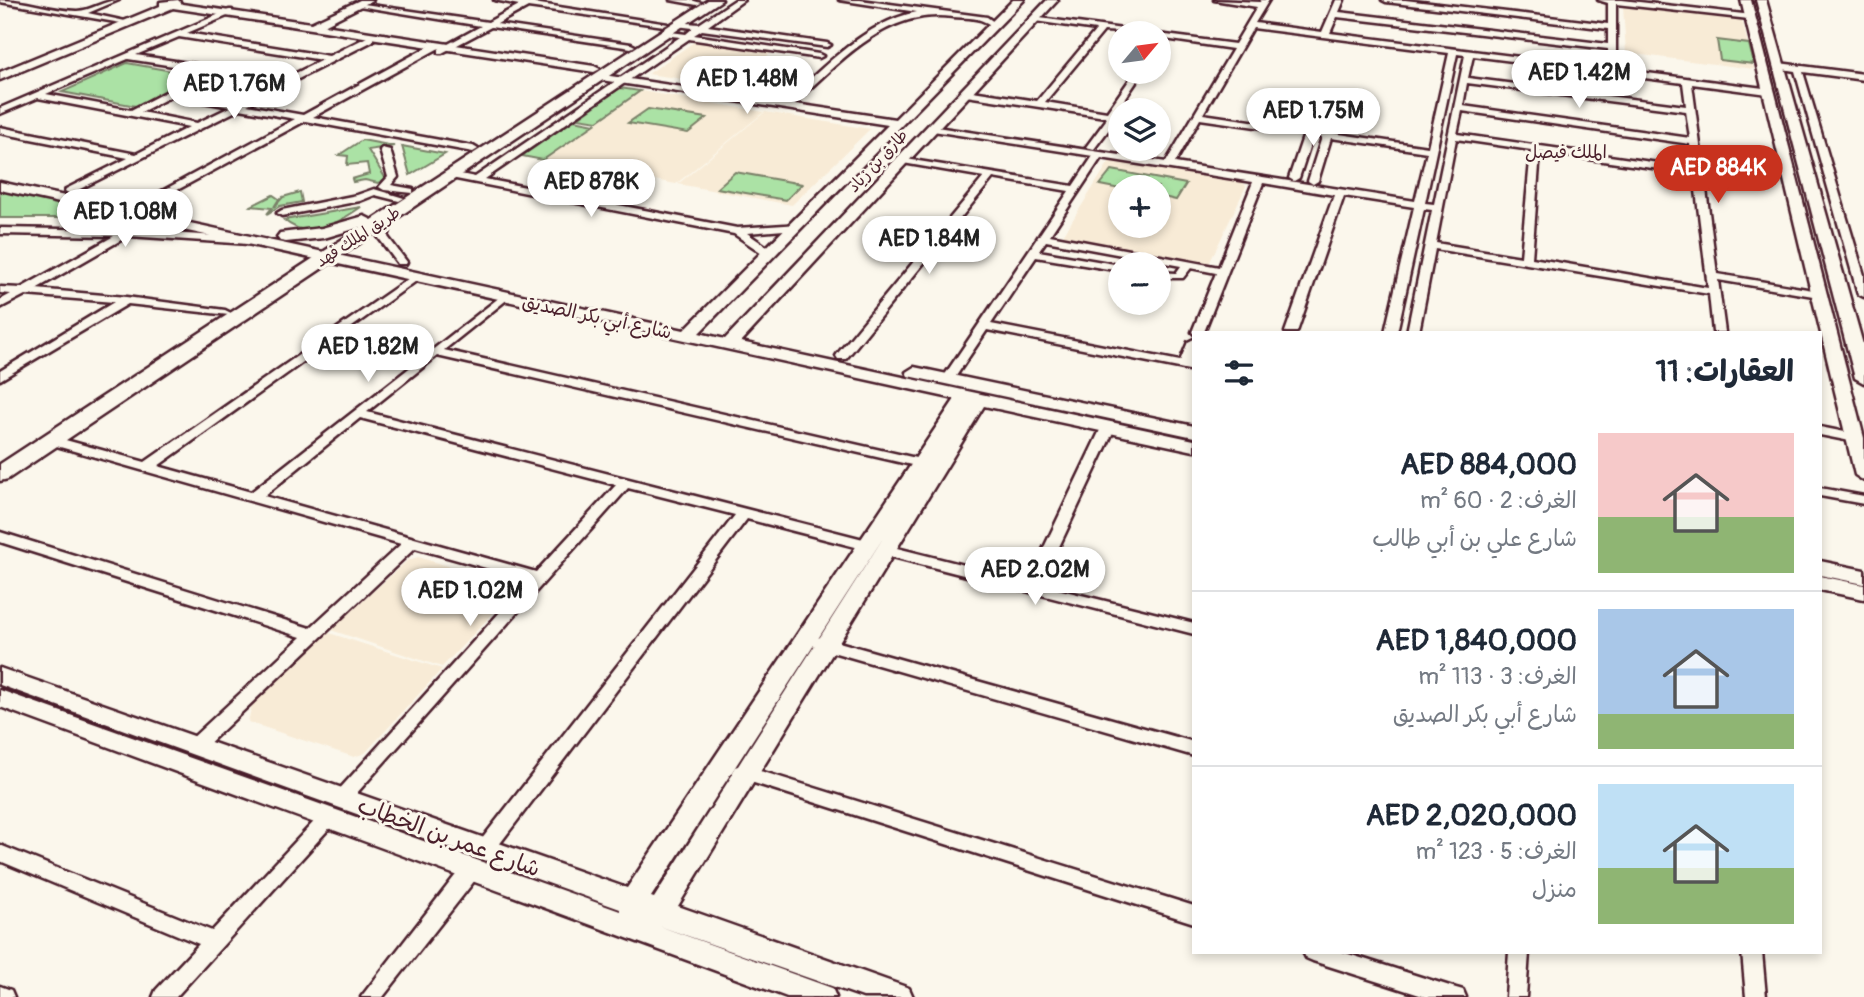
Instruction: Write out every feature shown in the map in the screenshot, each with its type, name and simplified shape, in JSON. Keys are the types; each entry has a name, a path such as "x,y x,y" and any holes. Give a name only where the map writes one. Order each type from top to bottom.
{"main road":[{"name":"طريق الملك فهد","path":"0,474 327,252 364,221 478,146 597,73 674,30 716,0"},
{"name":"طريق الملك فهد","path":"0,460 225,313 389,216 597,73 631,46 674,30 699,2"},
{"path":"286,237 324,233 364,221"}],"street":[{"path":"0,0 121,21"},
{"path":"35,6 52,0"},
{"path":"80,14 115,0"},
{"path":"307,26 355,3 368,0"},
{"path":"498,0 819,56 852,50 884,24 910,15 936,12"},
{"path":"674,0 699,2"},
{"path":"674,30 702,27 740,0"},
{"path":"843,0 987,19 995,25"},
{"path":"866,0 992,17 1006,13"},
{"name":"طارق بن زياد","path":"693,331 1019,0"},
{"name":"طارق بن زياد","path":"735,340 1053,0"},
{"path":"1171,162 1263,3 1217,0"},
{"path":"1325,35 1340,0"},
{"path":"1387,0 1612,27"},
{"path":"1602,0 1676,4 1749,17"},
{"path":"1746,0 1864,475"},
{"path":"1761,0 1864,378"},
{"path":"1612,1 1612,71"},
{"path":"0,76 173,3"},
{"path":"0,71 121,21 173,3 597,73 787,100 900,121"},
{"path":"355,3 631,46"},
{"path":"0,305 128,233 147,213 303,118 527,4"},
{"path":"787,100 888,12 889,9 882,5"},
{"path":"0,111 225,13"},
{"path":"1335,13 1612,47"},
{"path":"1035,19 1108,29"},
{"path":"1250,25 1768,91"},
{"path":"307,26 370,39 440,48"},
{"path":"477,180 627,77 674,30 702,27 827,45 838,53"},
{"path":"1039,104 1102,28"},
{"path":"177,34 330,59"},
{"path":"70,191 370,39"},
{"path":"1171,40 1237,47"},
{"path":"819,56 810,50 827,45"},
{"path":"1391,331 1454,51"},
{"path":"1413,331 1469,53"},
{"path":"126,56 286,81"},
{"path":"1779,65 1864,77"},
{"path":"1798,68 1864,294"},
{"path":"132,113 214,70"},
{"path":"627,77 900,121"},
{"path":"1464,80 1691,109"},
{"path":"1687,81 1719,331"},
{"path":"170,93 478,146"},
{"path":"966,93 1108,115"},
{"path":"36,95 199,125"},
{"path":"1459,108 1695,142"},
{"path":"313,113 478,146"},
{"path":"1197,116 1432,150"},
{"path":"936,125 1313,181 1439,205"},
{"path":"948,379 1075,189 1108,126"},
{"path":"0,130 137,157"},
{"path":"1294,178 1309,132"},
{"path":"1313,181 1327,135"},
{"path":"1452,136 1698,167 1789,174"},
{"path":"1526,261 1536,148"},
{"path":"282,213 360,198 379,190 393,177 385,150"},
{"path":"903,160 1075,189"},
{"path":"1171,162 1259,180 1421,202"},
{"name":"شارع أبي بكر الصديق","path":"0,175 70,191 249,241 402,262 972,398 1192,446"},
{"path":"451,175 737,231 796,226"},
{"path":"842,356 990,175"},
{"path":"1198,331 1259,180"},
{"name":"شارع أبي بكر الصديق","path":"0,186 286,237 327,252 415,277 693,331"},
{"path":"379,190 404,195"},
{"path":"1291,331 1340,192"},
{"path":"389,216 383,237 402,262"},
{"path":"0,231 128,233 249,241"},
{"path":"737,231 769,253"},
{"path":"1043,237 1222,271"},
{"path":"1431,245 1714,292"},
{"path":"1033,253 1108,266"},
{"path":"1171,276 1179,276 1188,265"},
{"path":"1712,276 1819,294"},
{"path":"147,467 415,277"},
{"path":"0,290 126,300 225,313"},
{"path":"253,498 505,296"},
{"path":"0,376 126,300"},
{"path":"984,326 1189,366"},
{"name":"شارع أبي بكر الصديق","path":"735,340 842,356 1192,432"},
{"path":"435,352 929,465"},
{"path":"632,929 660,912 746,774 816,642 972,398"},
{"path":"358,414 1192,628"},
{"path":"1032,587 1108,428"},
{"path":"1822,431 1855,438"},
{"path":"51,440 539,579"},
{"path":"163,997 625,483"},
{"path":"1822,492 1864,500"},
{"path":"379,995 478,859 744,513"},
{"path":"0,537 313,635"},
{"path":"195,746 412,542"},
{"path":"1822,568 1864,577"},
{"path":"1822,583 1864,592"},
{"path":"816,642 1192,748"},
{"path":"632,929 633,902 722,766 816,642"},
{"name":"شارع عمر بن الخطاب","path":"0,676 195,746 335,808"},
{"name":"شارع عمر بن الخطاب","path":"3,702 335,808 478,859 633,902 899,997"},
{"path":"722,766 1192,914"},
{"path":"4,859 215,941"},
{"name":"شارع عمر بن الخطاب","path":"478,859 632,929 822,997"},
{"path":"1318,954 1455,997"},
{"path":"1516,997 1519,954"},
{"path":"1752,954 1756,997"}],"shaded area":[{"path":"1623,6 1742,20 1754,69 1626,53"},
{"path":"694,42 772,52 732,86 648,74"},
{"path":"641,91 764,112 676,184 544,160"},
{"path":"765,112 870,129 792,205 678,184"},
{"path":"1112,161 1241,180 1246,186 1209,264 1171,257 1171,252 1144,252 1062,237 1109,162"},
{"path":"418,557 512,585 514,591 442,667 331,630 408,560"},
{"path":"329,633 442,669 365,753 354,757 248,722 252,705"}],"green space":[{"path":"1717,40 1749,44 1754,64 1720,60"},
{"path":"127,63 200,76 141,107 62,92"},
{"path":"620,88 640,91 598,121 578,118"},
{"path":"648,109 707,118 688,133 628,123"},
{"path":"574,120 595,124 543,160 522,156"},
{"path":"362,140 394,146 368,150 386,179 378,183 365,180 353,182 352,179 369,174 367,163 347,165 348,156 339,155"},
{"path":"402,146 445,154 410,175"},
{"path":"1112,170 1138,175 1108,175"},
{"path":"735,172 802,184 786,200 717,188"},
{"path":"1108,175 1108,187 1100,185"},
{"path":"1171,181 1186,184 1176,200 1171,199"},
{"path":"0,190 136,221 124,228 74,226 79,218 0,218"},
{"path":"300,192 302,202 280,206 267,214 272,208 251,206 273,195 279,199 274,207 283,197"},
{"path":"361,207 333,224 313,230 303,230 284,220"}],"building":[{"path":"752,61 774,65 759,76 737,73"}],"district":[{"name":"الملك فيصل","path":"1566,152"}]}
